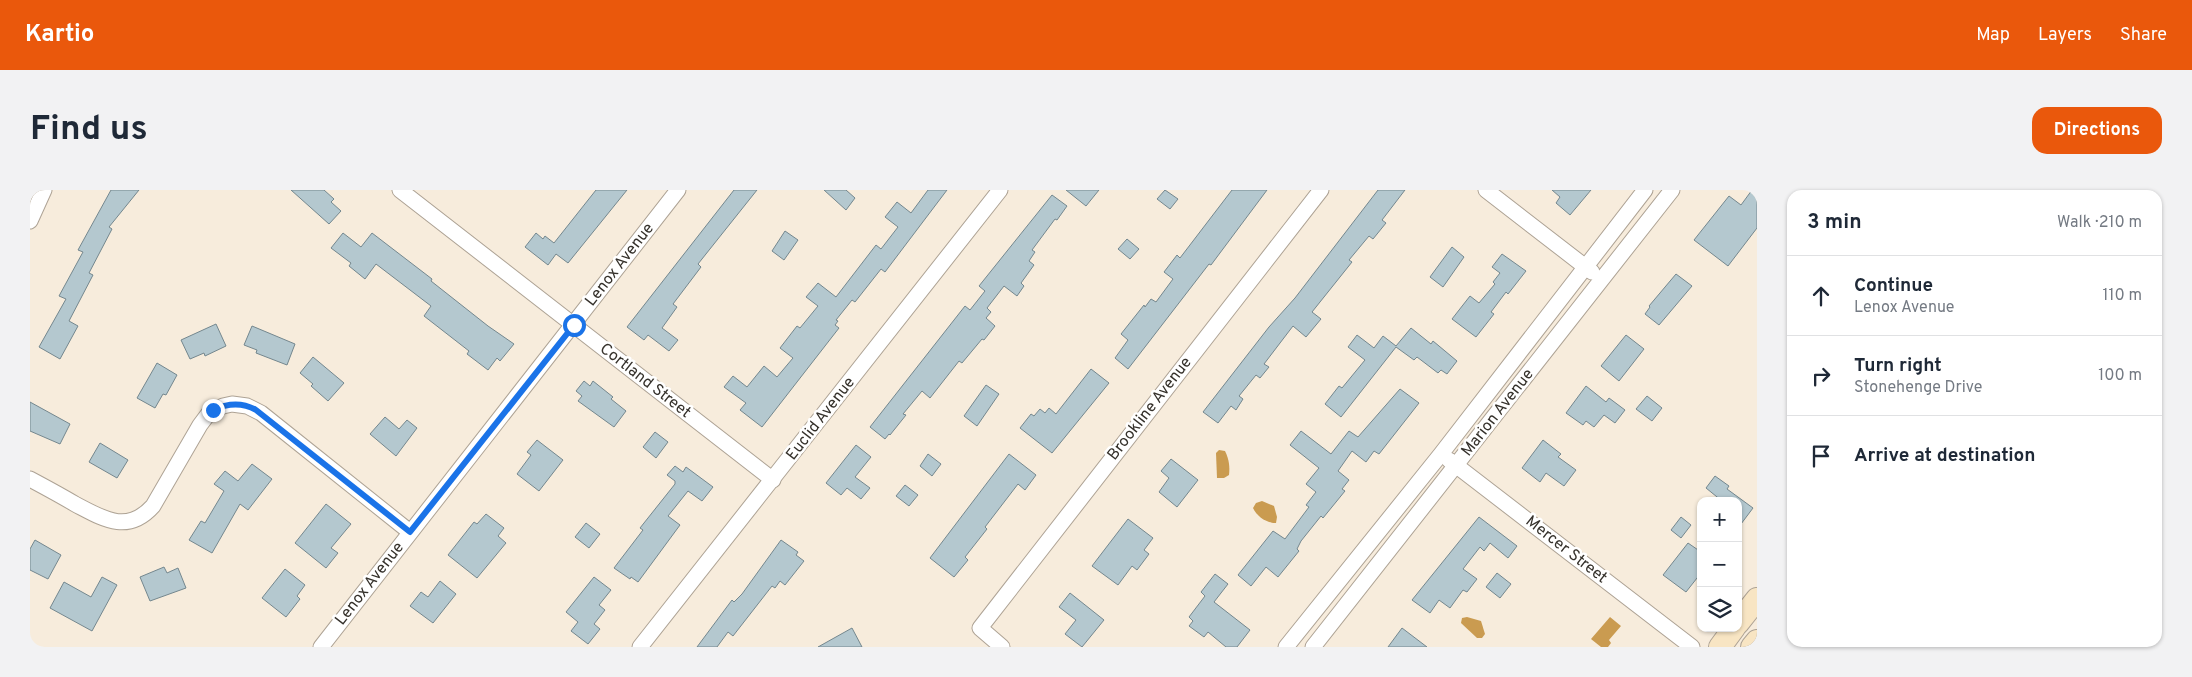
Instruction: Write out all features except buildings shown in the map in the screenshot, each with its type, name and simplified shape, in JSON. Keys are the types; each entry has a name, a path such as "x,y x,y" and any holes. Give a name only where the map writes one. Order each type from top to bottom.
{"street":[{"path":"31,215 44,190"},
{"name":"Cortland Street","path":"400,190 773,480"},
{"name":"Lenox Avenue","path":"320,647 678,190"},
{"name":"Euclid Avenue","path":"640,647 1000,190"},
{"name":"Brookline Avenue","path":"1002,647 980,628 1321,190"},
{"path":"1486,190 1602,279"},
{"name":"Marion Avenue","path":"1286,647 1441,454 1645,190"},
{"name":"Marion Avenue","path":"1313,647 1672,190"},
{"path":"30,479 105,520 116,522 131,521 145,514 153,506 206,417 223,406 242,405 261,413 410,532"},
{"name":"Mercer Street","path":"1441,454 1692,647"},
{"path":"1742,618 1757,599"},
{"path":"1307,620 1323,634"},
{"path":"1720,647 1731,632"},
{"path":"1752,647 1757,641"}],"shaded area":[{"path":"1219,450 1225,451 1229,463 1229,475 1224,478 1217,478 1216,453"},
{"path":"1262,501 1274,506 1277,517 1276,523 1263,519 1253,508 1256,503"},
{"path":"1467,617 1481,621 1485,634 1482,638 1477,638 1461,623 1462,618"},
{"path":"1610,617 1621,626 1609,640 1611,643 1608,647 1601,647 1591,639"}],"route":[{"path":"213,410 232,404 247,406 256,410 410,532 574,325"}]}
